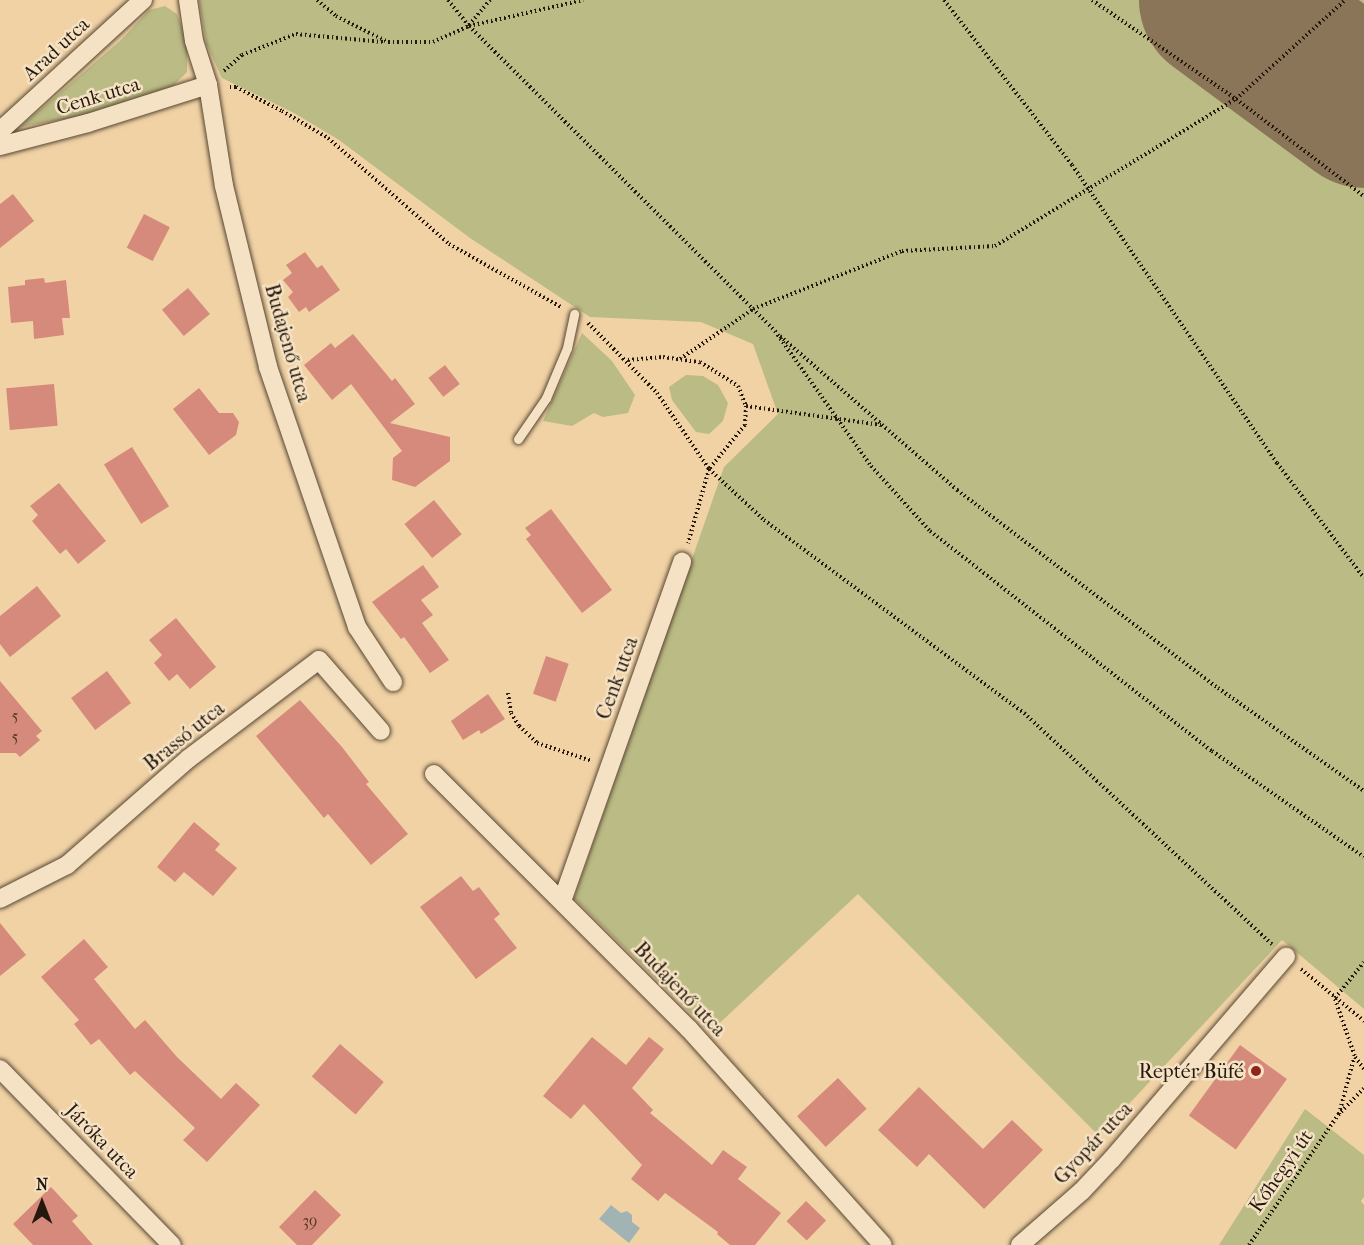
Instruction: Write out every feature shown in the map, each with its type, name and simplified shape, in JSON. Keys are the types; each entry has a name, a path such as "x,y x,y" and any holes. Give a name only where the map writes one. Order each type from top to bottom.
{"street":[{"name":"Arad utca","path":"0,131 143,0"},
{"name":"Budajenő utca","path":"188,0 194,41 208,85 224,186 268,367 357,627 393,682"},
{"name":"Cenk utca","path":"0,146 88,123 208,85"},
{"name":"Cenk utca","path":"562,901 682,562"},
{"name":"Brassó utca","path":"0,899 67,865 188,759 319,660 381,731"},
{"name":"Budajenő utca","path":"434,774 689,1029 882,1245"},
{"name":"Gyopár utca","path":"1020,1245 1082,1191 1112,1159 1286,957"},
{"name":"Járóka utca","path":"0,1069 172,1245"}],"lane":[{"path":"518,439 546,398 567,348 574,314"}],"path":[{"path":"317,0 336,16 388,42"},
{"path":"448,0 469,26 775,331 957,490 1180,660 1364,791"},
{"path":"469,26 490,0"},
{"path":"208,85 242,55 296,34 388,42 433,42 469,26 583,0"},
{"path":"944,0 1088,189 1277,463 1364,578"},
{"path":"1092,0 1236,99 1364,196"},
{"path":"680,359 753,309 902,251 995,246 1236,99 1345,0"},
{"path":"208,85 236,87 328,138 449,244 574,314 627,360 657,393 709,469 764,520 1024,713 1286,957 1364,1021"},
{"path":"775,331 871,466 930,531 1212,751 1364,857"},
{"path":"627,360 663,357 700,362 738,386 746,406 745,425 709,469 682,562"},
{"path":"746,406 836,416 882,425"},
{"path":"508,693 511,712 519,726 537,743 610,766"},
{"path":"1335,998 1364,962"},
{"path":"1357,971 1364,972"},
{"path":"1335,998 1355,1057 1364,1070"},
{"path":"1338,1115 1355,1057"},
{"path":"1338,1115 1364,1088"},
{"name":"Kőhegyi út","path":"1248,1245 1338,1115"}],"green space":[{"path":"199,0 1364,0 1364,1009 1282,940 1099,1136 858,894 710,1032 574,898 724,467 778,414 753,344 701,322 590,317 470,238 339,140 294,113 222,78 206,43"},
{"path":"165,6 177,14 187,40 187,72 173,86 92,114 20,127 121,40 149,10"},
{"path":"582,333 612,361 635,395 628,413 603,417 594,413 572,426 543,421"},
{"path":"686,375 703,376 718,385 728,403 723,421 709,434 696,432 672,400 669,387"},
{"path":"1305,1109 1364,1155 1364,1197 1361,1201 1364,1205 1364,1245 1219,1245"}],"shaded area":[{"path":"611,1205 621,1213 627,1211 632,1215 632,1222 640,1228 629,1243 599,1219"}],"building":[{"path":"13,194 34,221 0,248 0,204"},
{"path":"144,214 170,227 153,261 127,248"},
{"path":"305,252 317,268 322,265 340,290 309,312 306,307 299,312 288,297 293,292 283,280 292,273 286,265"},
{"path":"44,278 45,283 66,280 70,318 62,318 64,335 34,339 33,321 11,323 8,287 25,285 25,280"},
{"path":"188,288 210,314 184,336 162,310"},
{"path":"353,334 392,381 395,378 415,404 390,423 450,437 450,461 415,487 392,480 393,458 402,451 351,384 332,400 304,365 331,343 335,348"},
{"path":"445,365 460,384 443,397 428,378"},
{"path":"54,384 58,426 10,430 6,388"},
{"path":"199,388 219,413 233,413 239,422 236,435 209,455 173,409"},
{"path":"132,447 169,506 141,524 104,464"},
{"path":"59,483 106,541 78,564 66,549 60,554 32,521 38,515 30,506"},
{"path":"434,500 462,534 432,558 404,524"},
{"path":"551,509 612,590 582,613 526,539 531,535 525,528"},
{"path":"423,565 439,587 421,600 433,615 422,623 449,660 430,673 404,637 401,639 372,602"},
{"path":"37,586 61,616 10,657 0,644 0,616"},
{"path":"176,618 216,667 190,689 177,674 169,681 154,663 162,655 149,640"},
{"path":"546,656 569,664 556,702 533,694"},
{"path":"107,671 131,703 95,730 71,698"},
{"path":"0,681 42,731 36,736 40,740 20,757 16,753 0,753"},
{"path":"488,694 505,719 481,734 479,730 463,740 451,721"},
{"path":"300,700 342,747 369,782 366,784 408,834 371,865 328,814 324,818 256,736"},
{"path":"194,822 220,844 215,850 237,868 213,896 184,872 175,882 157,867"},
{"path":"461,876 473,891 479,887 500,914 494,919 517,948 476,979 420,907"},
{"path":"0,923 26,955 0,976"},
{"path":"84,939 108,967 94,979 135,1029 145,1020 177,1057 221,1099 236,1083 260,1105 207,1162 183,1140 195,1128 135,1071 130,1075 99,1039 91,1045 74,1024 79,1020 41,977"},
{"path":"592,1037 626,1065 649,1037 664,1049 632,1088 653,1110 650,1113 712,1165 723,1150 747,1167 738,1179 781,1213 755,1245 730,1245 717,1234 718,1232 665,1193 658,1201 631,1179 642,1165 584,1104 571,1119 543,1096"},
{"path":"340,1044 384,1082 356,1115 312,1076"},
{"path":"1240,1045 1287,1079 1236,1149 1189,1115"},
{"path":"838,1078 867,1109 826,1147 797,1116"},
{"path":"919,1087 983,1149 1012,1120 1043,1150 984,1209 929,1154 917,1167 878,1130"},
{"path":"51,1187 78,1216 72,1221 93,1245 33,1245 13,1224"},
{"path":"315,1190 341,1215 312,1245 297,1245 279,1227"},
{"path":"806,1201 826,1220 807,1241 787,1221"}],"runway":[{"path":"1221,0 1364,106"}],"place":[{"name":"Reptér Büfé","path":"1256,1071"}]}
